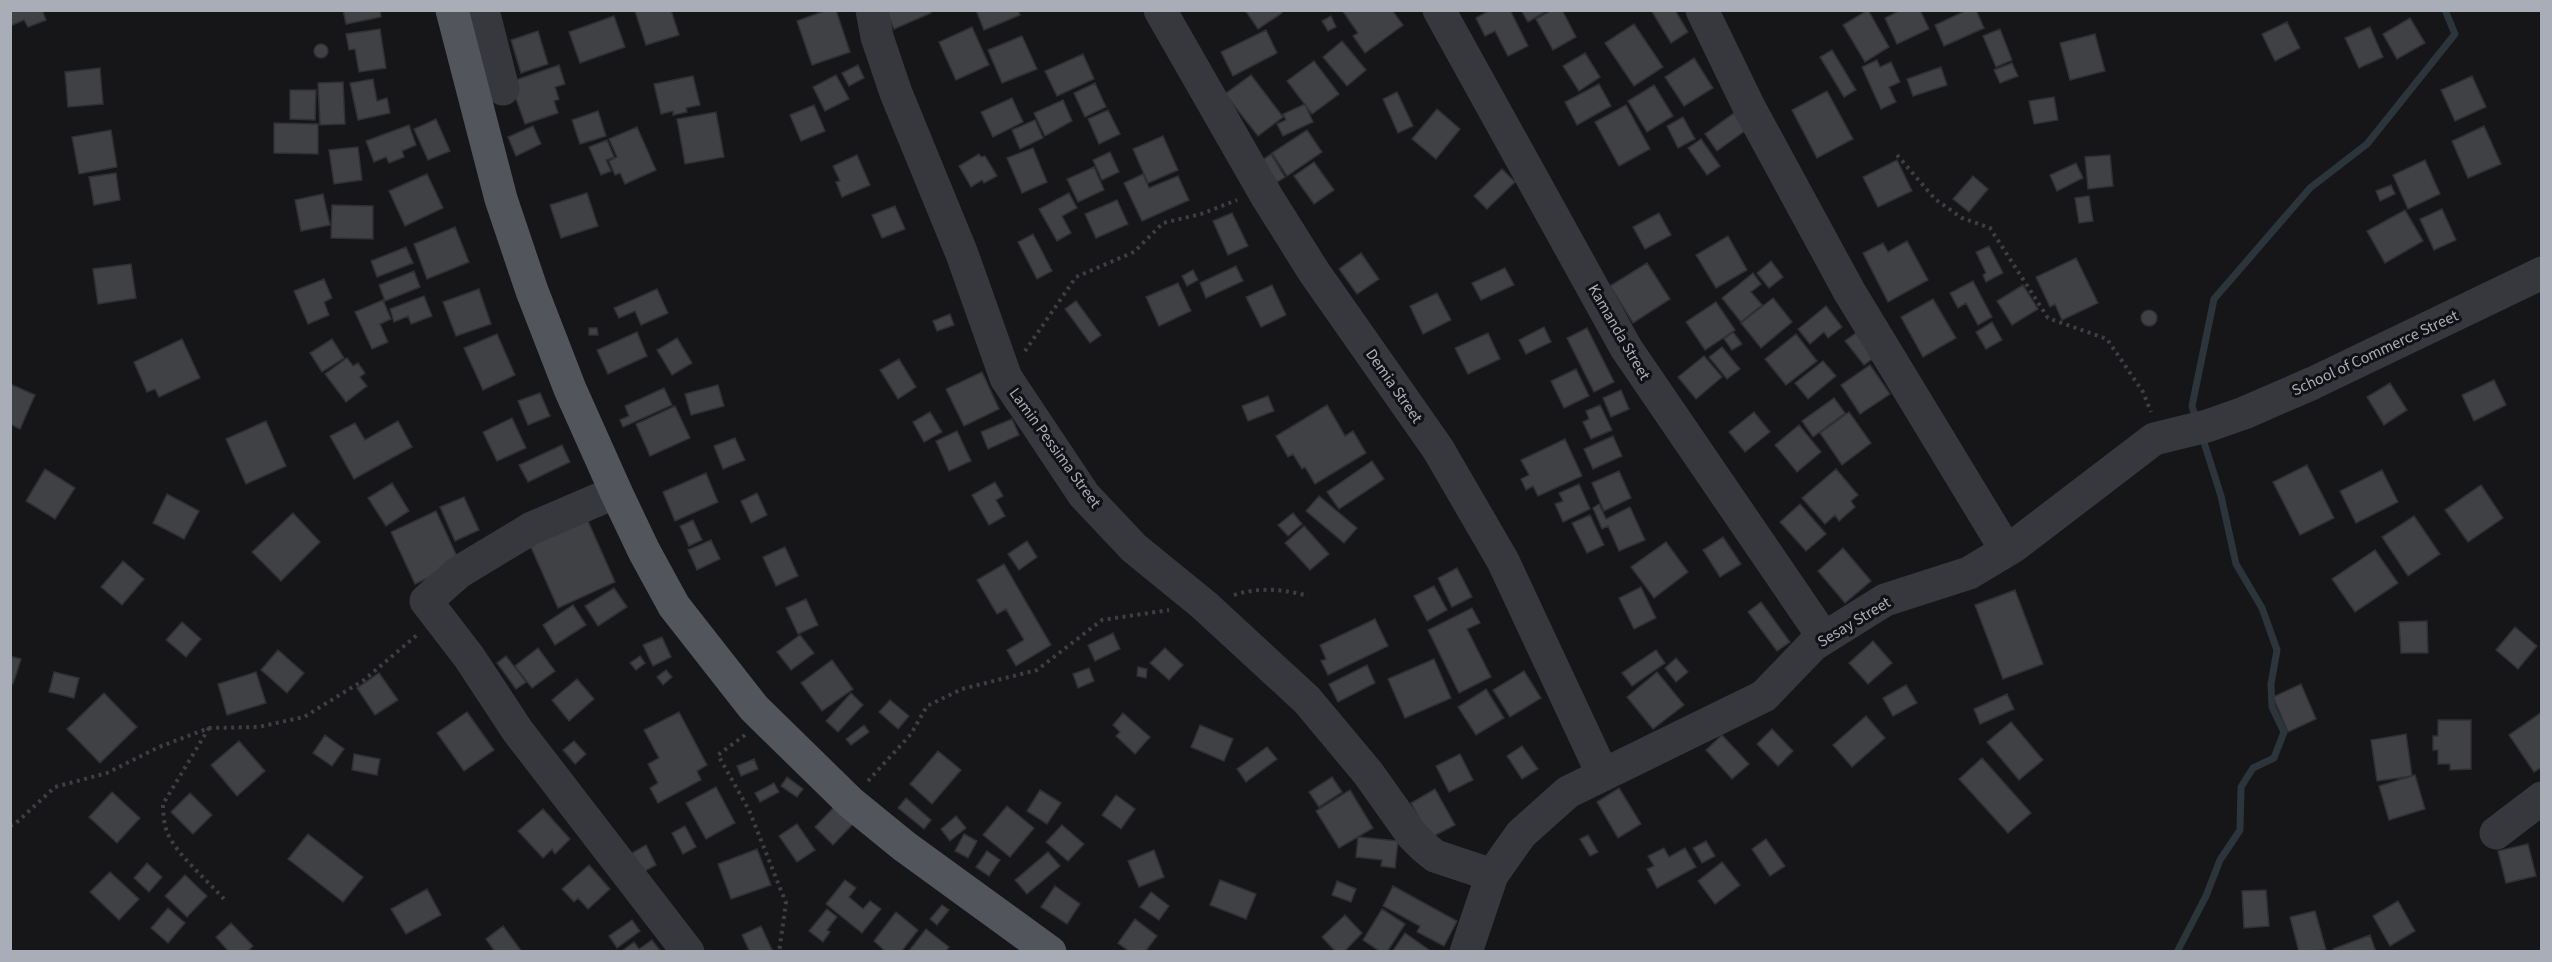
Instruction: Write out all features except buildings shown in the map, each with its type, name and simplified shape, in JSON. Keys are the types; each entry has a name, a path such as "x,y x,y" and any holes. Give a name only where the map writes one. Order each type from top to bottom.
{"main road":[{"path":"452,10 501,199 532,291 570,389 616,492 674,606 754,708 850,802 904,846 1050,951"}],"street":[{"path":"483,10 503,89"},
{"name":"Lamin Pessima Street","path":"872,10 877,37 896,93 962,254 1006,378 1084,495 1134,548 1204,605 1307,700 1362,765 1412,835 1424,847 1435,856 1492,875"},
{"name":"Demia Street","path":"1160,10 1267,197 1314,272 1438,449 1503,561 1603,775"},
{"name":"Kamanda Street","path":"1439,10 1626,348 1824,638"},
{"path":"1702,10 1749,107 1849,291 2006,550"},
{"name":"School of Commerce Street","path":"2184,432 2244,413 2313,383 2541,274"},
{"name":"Sesay Street","path":"1466,951 1492,875 1521,834 1568,792 1764,696 1813,645 1824,638 1885,600 1968,573 2006,550 2154,440 2184,432"},
{"path":"616,492 532,528 459,572 426,601 469,657 517,730 688,951"},
{"path":"2496,833 2541,798"}],"path":[{"path":"1897,155 1935,199 1962,218 1990,228 2048,318 2107,339 2144,392 2184,432"},
{"path":"1006,378 1076,277 1134,252 1163,223 1201,214 1232,201 1267,197"},
{"path":"850,802 911,734 927,706 962,689 1037,670 1102,620 1204,605 1247,591 1289,591 1308,596"},
{"path":"10,826 55,787 106,773 159,747 209,728 258,727 304,717 364,680 421,631 426,601"},
{"path":"754,708 753,729 718,755 750,810 786,903 779,951"},
{"path":"209,728 163,804 163,814 167,833 224,898"}],"waterway":[{"path":"2196,419 2192,406 2214,299 2310,188 2367,144 2455,34 2445,10"},
{"path":"2177,952 2206,896 2220,860 2240,830 2241,787 2253,768 2274,758 2284,732 2272,707 2271,684 2277,650 2262,608 2236,564 2221,496 2202,436"}]}
